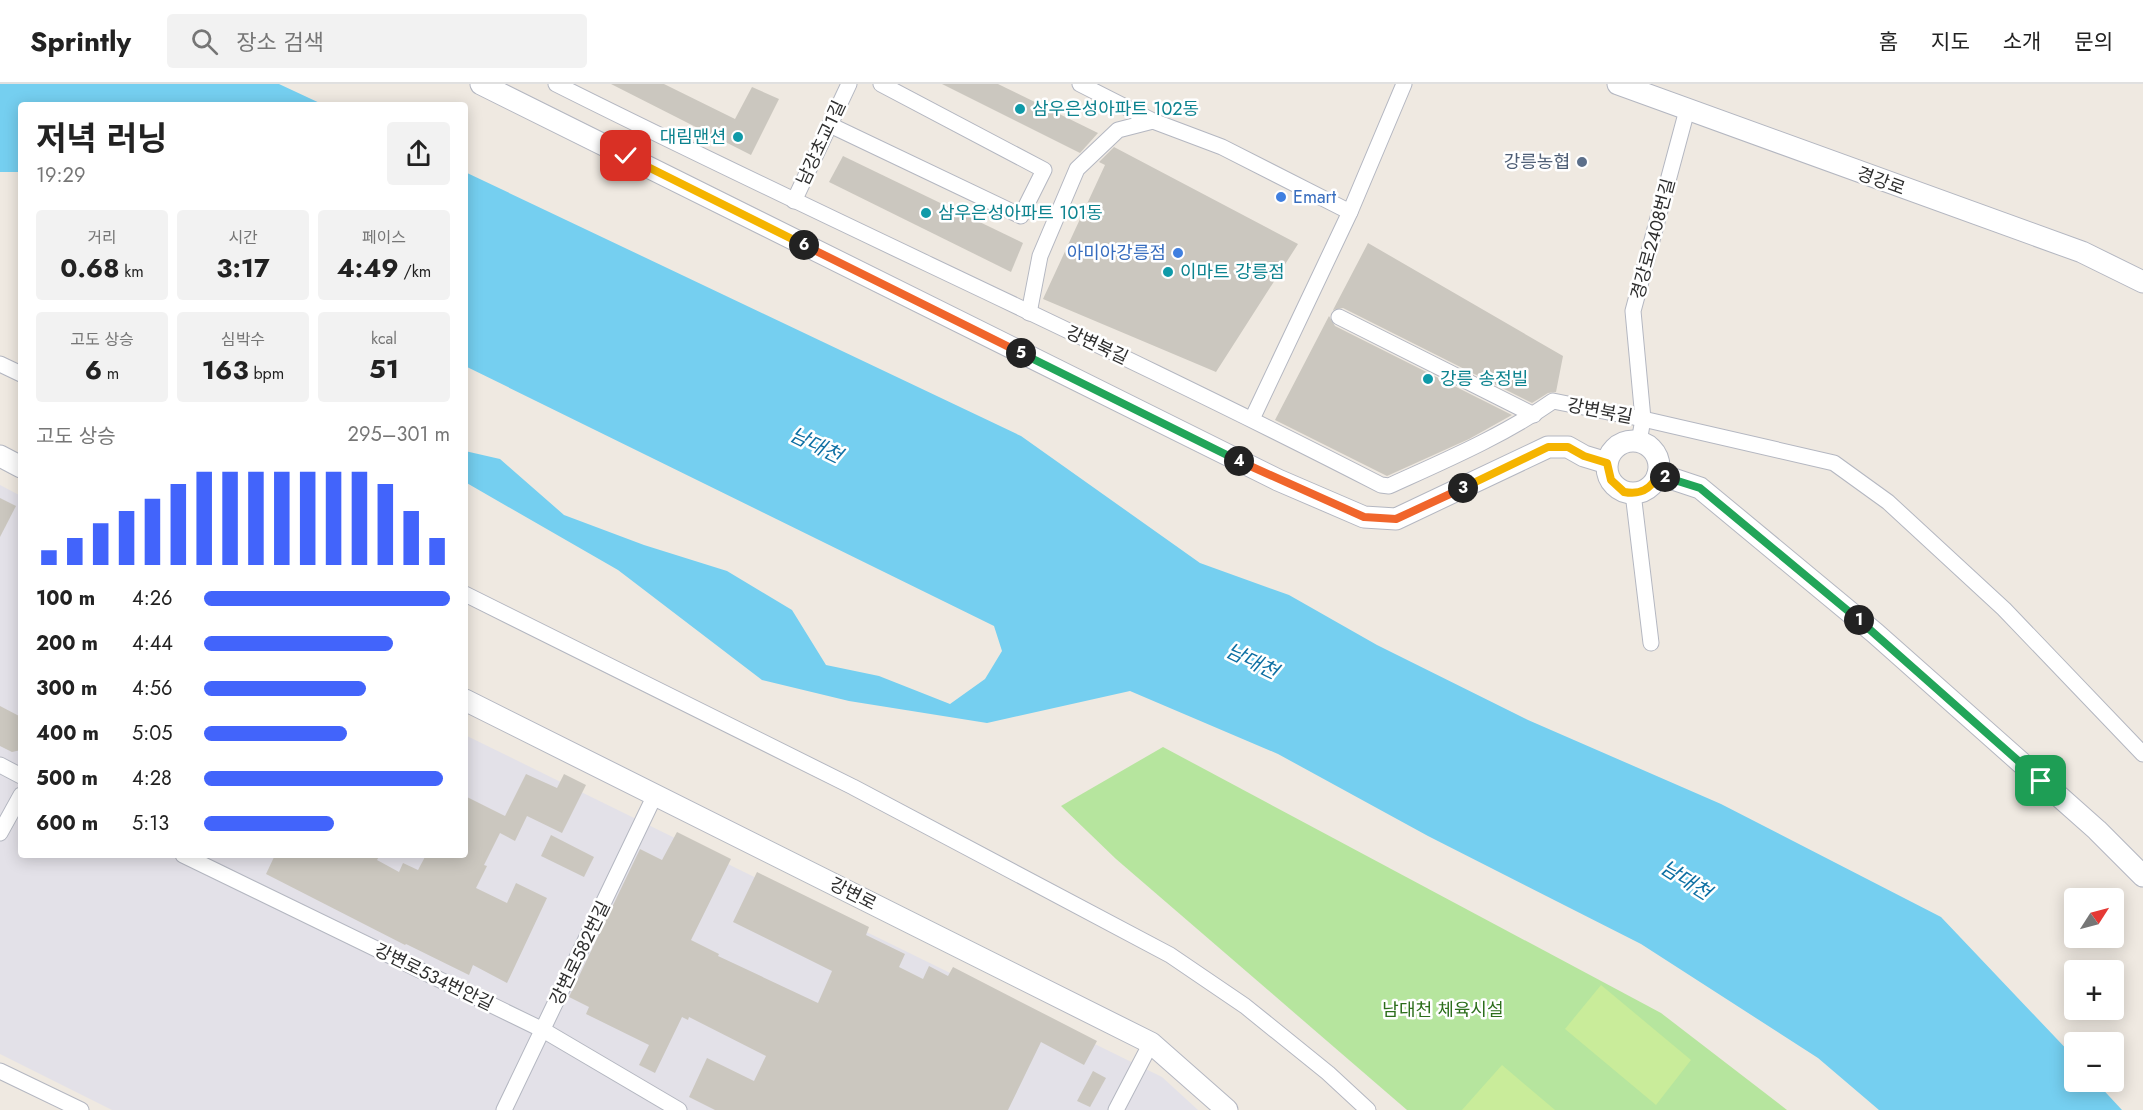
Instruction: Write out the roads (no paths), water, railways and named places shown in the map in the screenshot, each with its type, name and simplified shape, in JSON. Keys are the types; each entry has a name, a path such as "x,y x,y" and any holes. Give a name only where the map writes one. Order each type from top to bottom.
{"street":[{"path":"481,84 1278,480 1364,517 1396,519 1548,447 1568,447 1584,456 1607,463"},
{"name":"남강초교1길","path":"794,201 849,84"},
{"path":"830,125 1021,216 1044,170 881,84"},
{"path":"1080,84 1153,121 1222,147 1350,212"},
{"path":"1252,419 1350,212 1404,84"},
{"name":"경강로","path":"1618,84 2082,252 2143,282"},
{"name":"강변북길","path":"559,85 794,201 1252,419 1381,485 1389,486 1534,415 1553,401 1643,419 1834,463 1888,502 2004,609 2143,754"},
{"name":"경강로2408번길","path":"1639,442 1643,419 1634,311 1687,110"},
{"path":"1029,313 1040,256 1077,169 1118,130 1153,121"},
{"path":"1339,317 1534,415"},
{"path":"0,363 18,372"},
{"path":"1631,441 1639,442 1647,445 1658,458 1658,474 1649,488 1633,494 1616,487 1611,480 1607,463 1616,448 1631,441"},
{"path":"0,456 18,465"},
{"path":"1658,474 1700,488 1764,541 1910,664 2097,830 2143,876"},
{"path":"1633,494 1651,643"},
{"path":"468,595 853,787 1170,955 1245,1006 1368,1110"},
{"name":"강변로","path":"468,702 1151,1043 1227,1110"},
{"path":"0,765 18,774"},
{"name":"강변로582번길","path":"504,1110 655,795"},
{"path":"0,833 18,800"},
{"name":"강변로534번안길","path":"189,858 543,1030 679,1110"},
{"path":"1116,1110 1151,1043"},
{"path":"0,1071 81,1110"}],"water":[{"path":"0,84 279,84 318,102 18,102 18,172 0,172"},
{"name":"남대천","path":"468,173 1021,436 1200,563 1289,595 1377,645 1528,720 1721,804 1941,917 2064,1046 2064,1092 2105,1092 2122,1110 1879,1110 1818,1058 1641,944 1428,836 1278,754 1130,691 987,723 849,701 762,680 618,570 468,484 468,452 500,459 564,515 644,545 727,571 792,610 826,665 879,676 950,704 985,679 1002,651 994,626 468,367"}],"place":[{"name":"삼우은성아파트 102동","path":"1020,109"},
{"name":"대림맨션","path":"738,137"},
{"name":"강릉농협","path":"1582,162"},
{"name":"Emart","path":"1281,197"},
{"name":"삼우은성아파트 101동","path":"926,213"},
{"name":"아미아강릉점","path":"1178,253"},
{"name":"이마트 강릉점","path":"1168,272"},
{"name":"강릉 송정빌","path":"1428,379"}],"park label":[{"name":"남대천 체육시설","path":"1443,1010"}]}
